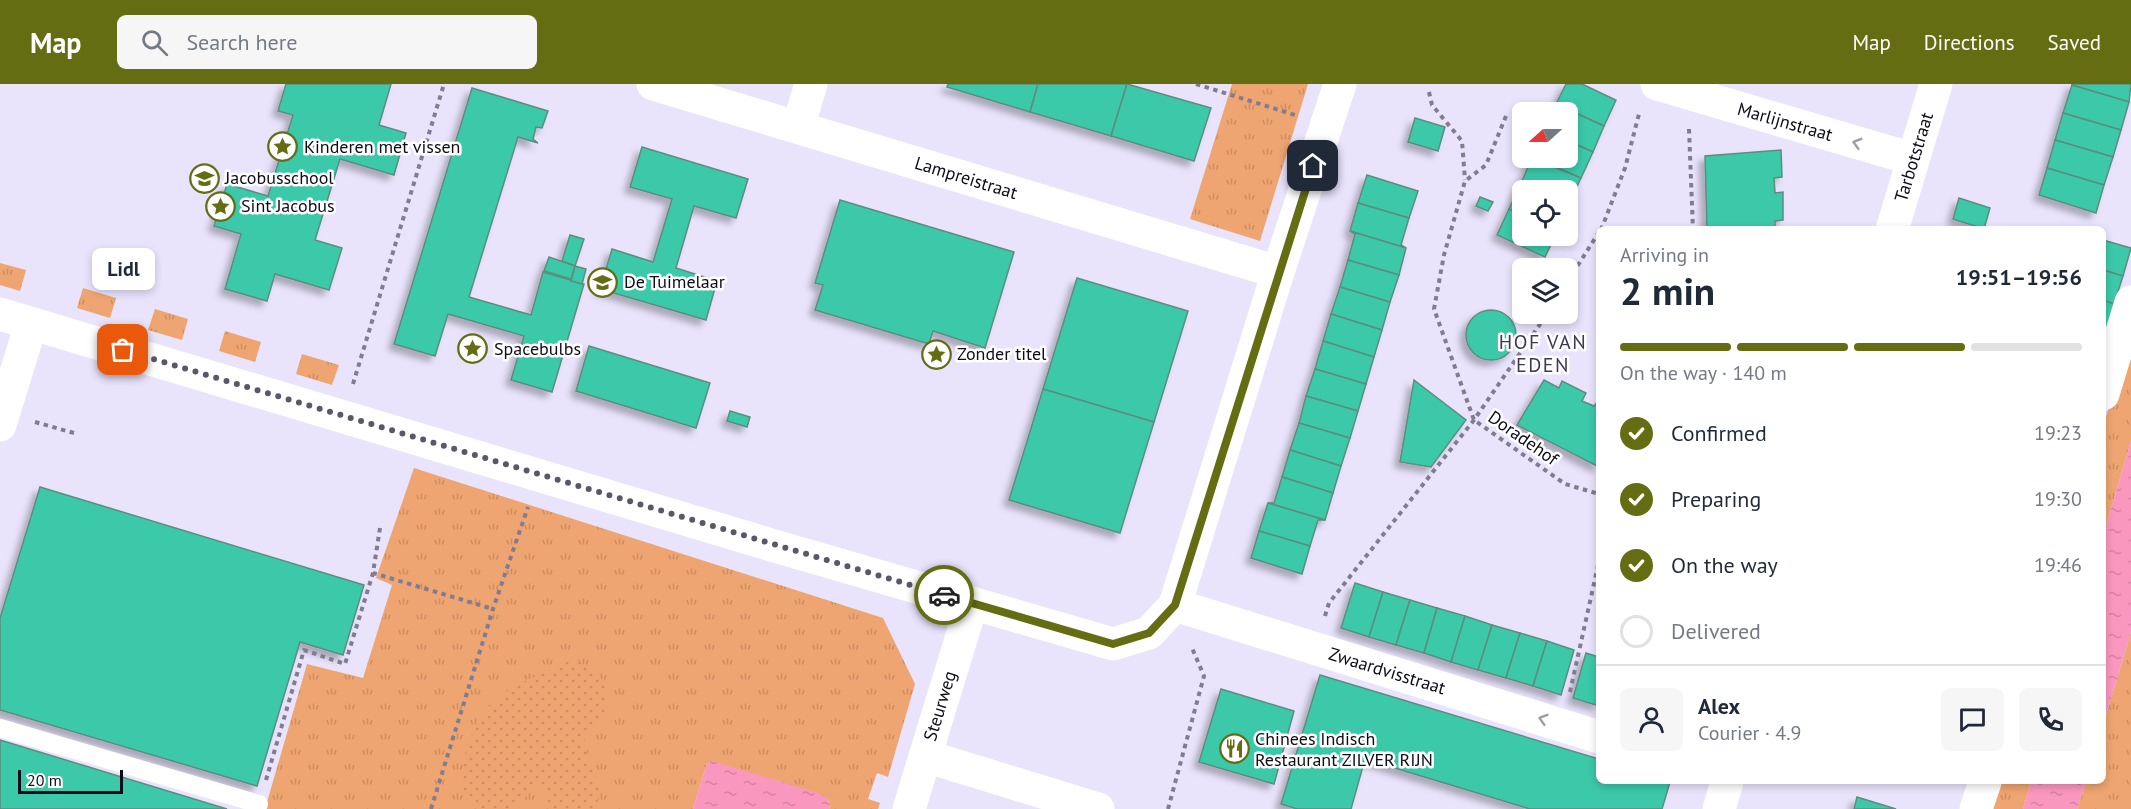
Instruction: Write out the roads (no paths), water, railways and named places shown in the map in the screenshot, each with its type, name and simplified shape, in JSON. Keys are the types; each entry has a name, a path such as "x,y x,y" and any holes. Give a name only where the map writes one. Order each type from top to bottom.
{"street":[{"name":"Lampreistraat","path":"653,84 1278,272"},
{"path":"798,127 811,84"},
{"path":"0,314 1113,644 1149,633 1175,605 1278,272 1340,84"},
{"name":"Tarbotstraat","path":"1893,226 1936,84"},
{"name":"Marlijnstraat","path":"1662,94 1913,159"},
{"path":"2106,384 2131,302"},
{"path":"0,425 31,324"},
{"name":"Steurweg","path":"909,809 972,603"},
{"name":"Zwaardvisstraat","path":"1175,605 1596,736"},
{"path":"925,756 1098,809"},
{"path":"1719,809 1726,784"},
{"path":"1976,809 1984,784"}],"lane":[{"path":"0,728 259,804"}],"water":[{"path":"2131,441 2131,632 2106,715 2106,526"},
{"path":"712,761 818,793 828,799 830,809 693,809 707,763"},
{"path":"2030,784 2085,784 2077,809 2023,809"}],"place":[{"name":"Kinderen met vissen","path":"283,147"},
{"name":"Jacobusschool","path":"204,178"},
{"name":"Sint Jacobus","path":"220,206"},
{"name":"De Tuimelaar","path":"603,282"},
{"name":"Spacebulbs","path":"473,349"},
{"name":"Lidl","path":"123,350"},
{"name":"Zonder titel","path":"936,354"},
{"name":"Chinees Indisch Restaurant ZILVER RIJN","path":"1234,749"}],"district":[{"name":"HOF VAN EDEN","path":"1543,354"}]}
